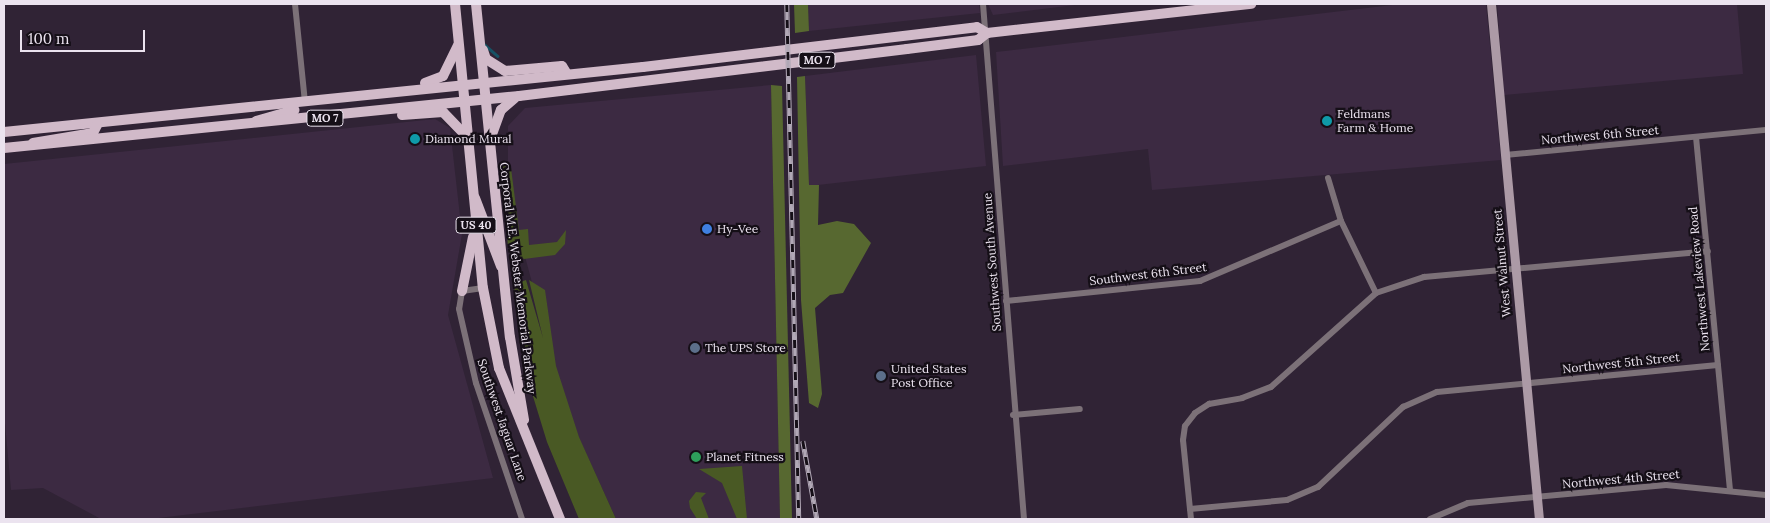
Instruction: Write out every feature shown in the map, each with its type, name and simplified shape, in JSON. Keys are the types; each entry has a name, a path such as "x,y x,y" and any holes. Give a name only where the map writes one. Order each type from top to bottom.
{"main road":[{"name":"Corporal M.E. Webster Memorial Parkway","path":"456,4 470,140 475,214 484,288 499,368 527,441"},
{"name":"Corporal M.E. Webster Memorial Parkway","path":"476,4 489,145 527,441"},
{"name":"MO 7","path":"4,148 248,126 520,96 978,40 986,33 1251,4"},
{"name":"MO 7","path":"4,132 567,74 977,27 986,33"},
{"path":"479,35 486,59 498,69 562,66 567,74"},
{"path":"402,90 443,76 460,41"},
{"path":"489,145 501,110 520,96"},
{"path":"248,126 305,102"},
{"path":"392,110 402,115 443,112 456,121 470,140"},
{"path":"26,146 51,137 93,133 98,123"},
{"path":"473,193 505,272"},
{"path":"462,291 475,214"},
{"name":"US 40","path":"527,441 560,519"}],"street":[{"path":"295,4 305,102"},
{"name":"Southwest South Avenue","path":"983,4 1013,415 1024,519"},
{"name":"West Walnut Street","path":"1491,4 1539,519"},
{"path":"1696,137 1766,130"},
{"name":"Northwest 6th Street","path":"1505,155 1696,137"},
{"name":"Northwest Lakeview Road","path":"1696,137 1730,488"},
{"path":"1328,178 1341,221 1376,293"},
{"name":"Southwest 6th Street","path":"1006,301 1200,281 1341,221"},
{"path":"1191,519 1183,440 1185,426 1195,413 1209,404 1242,398 1271,387 1376,293 1424,277 1708,251"},
{"path":"462,291 484,288"},
{"name":"Southwest Jaguar Lane","path":"462,291 459,309 476,383 522,519"},
{"name":"Northwest 5th Street","path":"1190,509 1287,500 1318,487 1403,407 1419,399 1451,390 1718,365"},
{"path":"1013,415 1080,409"},
{"name":"Northwest 4th Street","path":"1430,519 1468,503 1666,485 1730,488 1766,496"}],"shaded area":[{"path":"808,4 979,4 980,13 809,31"},
{"path":"988,4 1083,4 993,15"},
{"path":"1401,4 1486,4 1501,160 1152,190 1148,149 1003,166 996,52"},
{"path":"1497,4 1737,4 1743,74 1504,95"},
{"path":"976,55 986,166 809,186 805,76"},
{"path":"771,85 780,519 616,519 579,438 555,368 516,223 508,181 508,126 525,108"},
{"path":"435,119 450,128 462,234 448,315 493,478 150,519 101,519 43,488 11,490 4,412 4,164"}],"green space":[{"path":"794,4 808,4 809,31 795,33"},
{"path":"805,76 809,185 819,185 818,225 837,221 854,224 871,243 843,293 830,295 815,308 822,394 818,408 809,403 801,300 797,77"},
{"path":"771,85 782,86 792,519 780,519"},
{"path":"501,162 511,168 519,230 528,229 529,245 557,242 566,230 565,244 555,255 524,259 508,247"},
{"path":"526,280 543,338 529,280 545,290 556,366 579,437 616,519 579,519 547,442 528,380 514,291 517,283"},
{"path":"742,466 747,519 737,519 722,483 699,469"},
{"path":"696,492 706,493 701,498 709,519 697,519 690,508 689,501"}],"waterway":[{"path":"484,44 498,56"}],"railway":[{"path":"787,4 799,519"},
{"path":"803,441 817,519"}],"place":[{"name":"Feldmans Farm & Home","path":"1327,121"},
{"name":"Diamond Mural","path":"415,139"},
{"name":"Hy-Vee","path":"707,229"},
{"name":"The UPS Store","path":"695,348"},
{"name":"United States Post Office","path":"881,376"},
{"name":"Planet Fitness","path":"696,457"}]}
